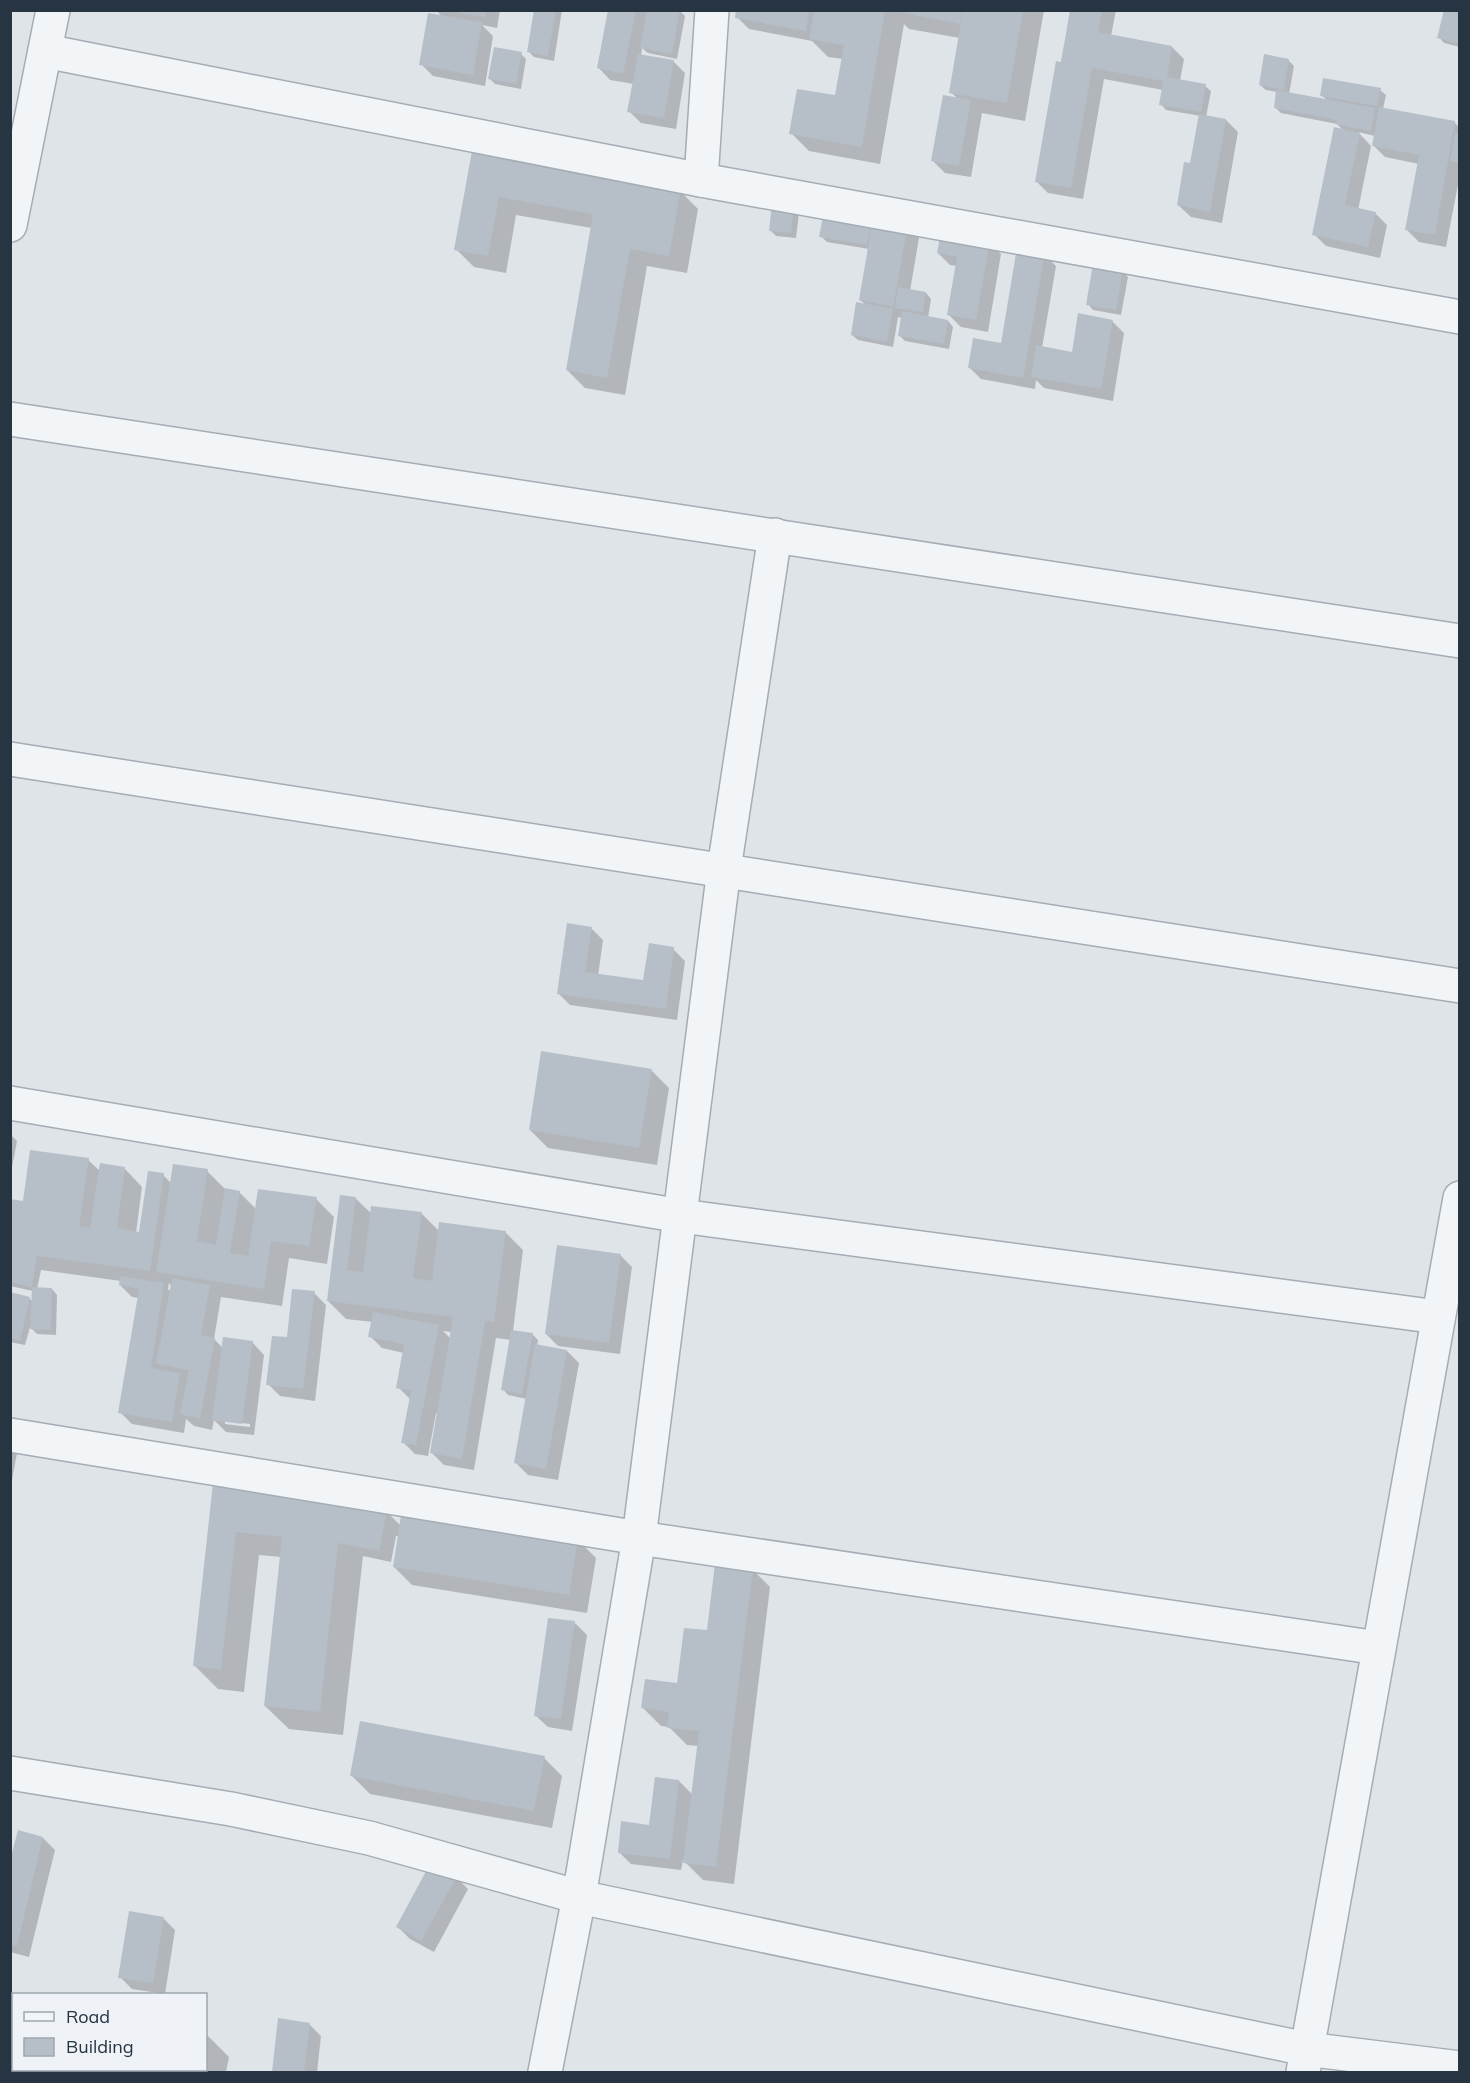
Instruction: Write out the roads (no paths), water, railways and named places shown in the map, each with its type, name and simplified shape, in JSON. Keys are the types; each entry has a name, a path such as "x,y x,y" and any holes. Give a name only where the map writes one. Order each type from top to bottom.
{"street":[{"path":"10,225 52,10"},
{"path":"701,180 712,10"},
{"path":"45,51 701,180 1460,316"},
{"path":"10,419 1460,641"},
{"path":"545,2073 579,1897 639,1538 724,869 775,535"},
{"path":"10,759 1460,986"},
{"path":"10,1103 681,1216 1438,1317"},
{"path":"1304,2061 1460,1198"},
{"path":"10,1435 639,1538 1378,1648"},
{"path":"10,1773 231,1809 357,1836 579,1897 1304,2061 1460,2068"}]}
